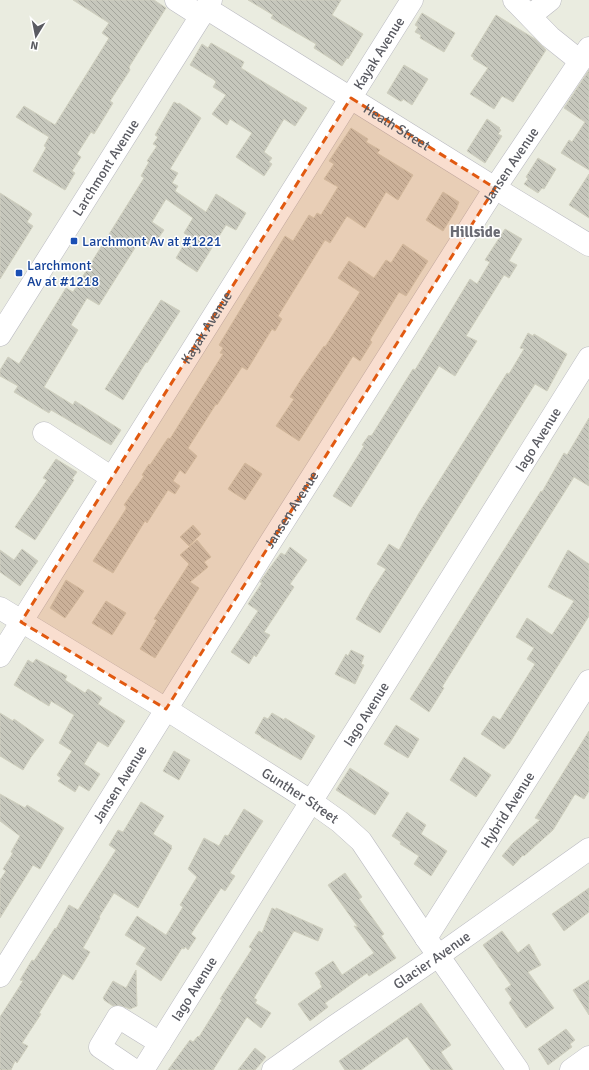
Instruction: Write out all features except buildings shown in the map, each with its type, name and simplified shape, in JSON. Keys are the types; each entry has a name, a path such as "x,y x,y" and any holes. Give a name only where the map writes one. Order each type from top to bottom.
{"street":[{"name":"Heath Street","path":"176,0 206,8 589,245"},
{"name":"Kayak Avenue","path":"0,656 412,0"},
{"path":"514,0 550,37 584,54"},
{"path":"530,16 550,0"},
{"name":"Larchmont Avenue","path":"0,335 206,8"},
{"name":"Jansen Avenue","path":"0,976 166,709 495,188 584,54"},
{"name":"Iago Avenue","path":"143,1070 589,358"},
{"path":"44,433 112,478"},
{"name":"Gunther Street","path":"0,608 166,709 312,802 334,817 356,836 518,1070"},
{"name":"Hybrid Avenue","path":"426,938 589,681"},
{"name":"Glacier Avenue","path":"273,1070 589,849"},
{"path":"134,1070 100,1047 118,1017 160,1043"},
{"path":"571,1070 589,1057"}],"highlighted area":[{"path":"351,98 495,188 166,709 21,622"}],"place":[{"name":"Larchmont Av at #1221","path":"74,241"},
{"name":"Larchmont Av at #1218","path":"19,273"}],"district":[{"name":"Hillside","path":"475,232"}]}
